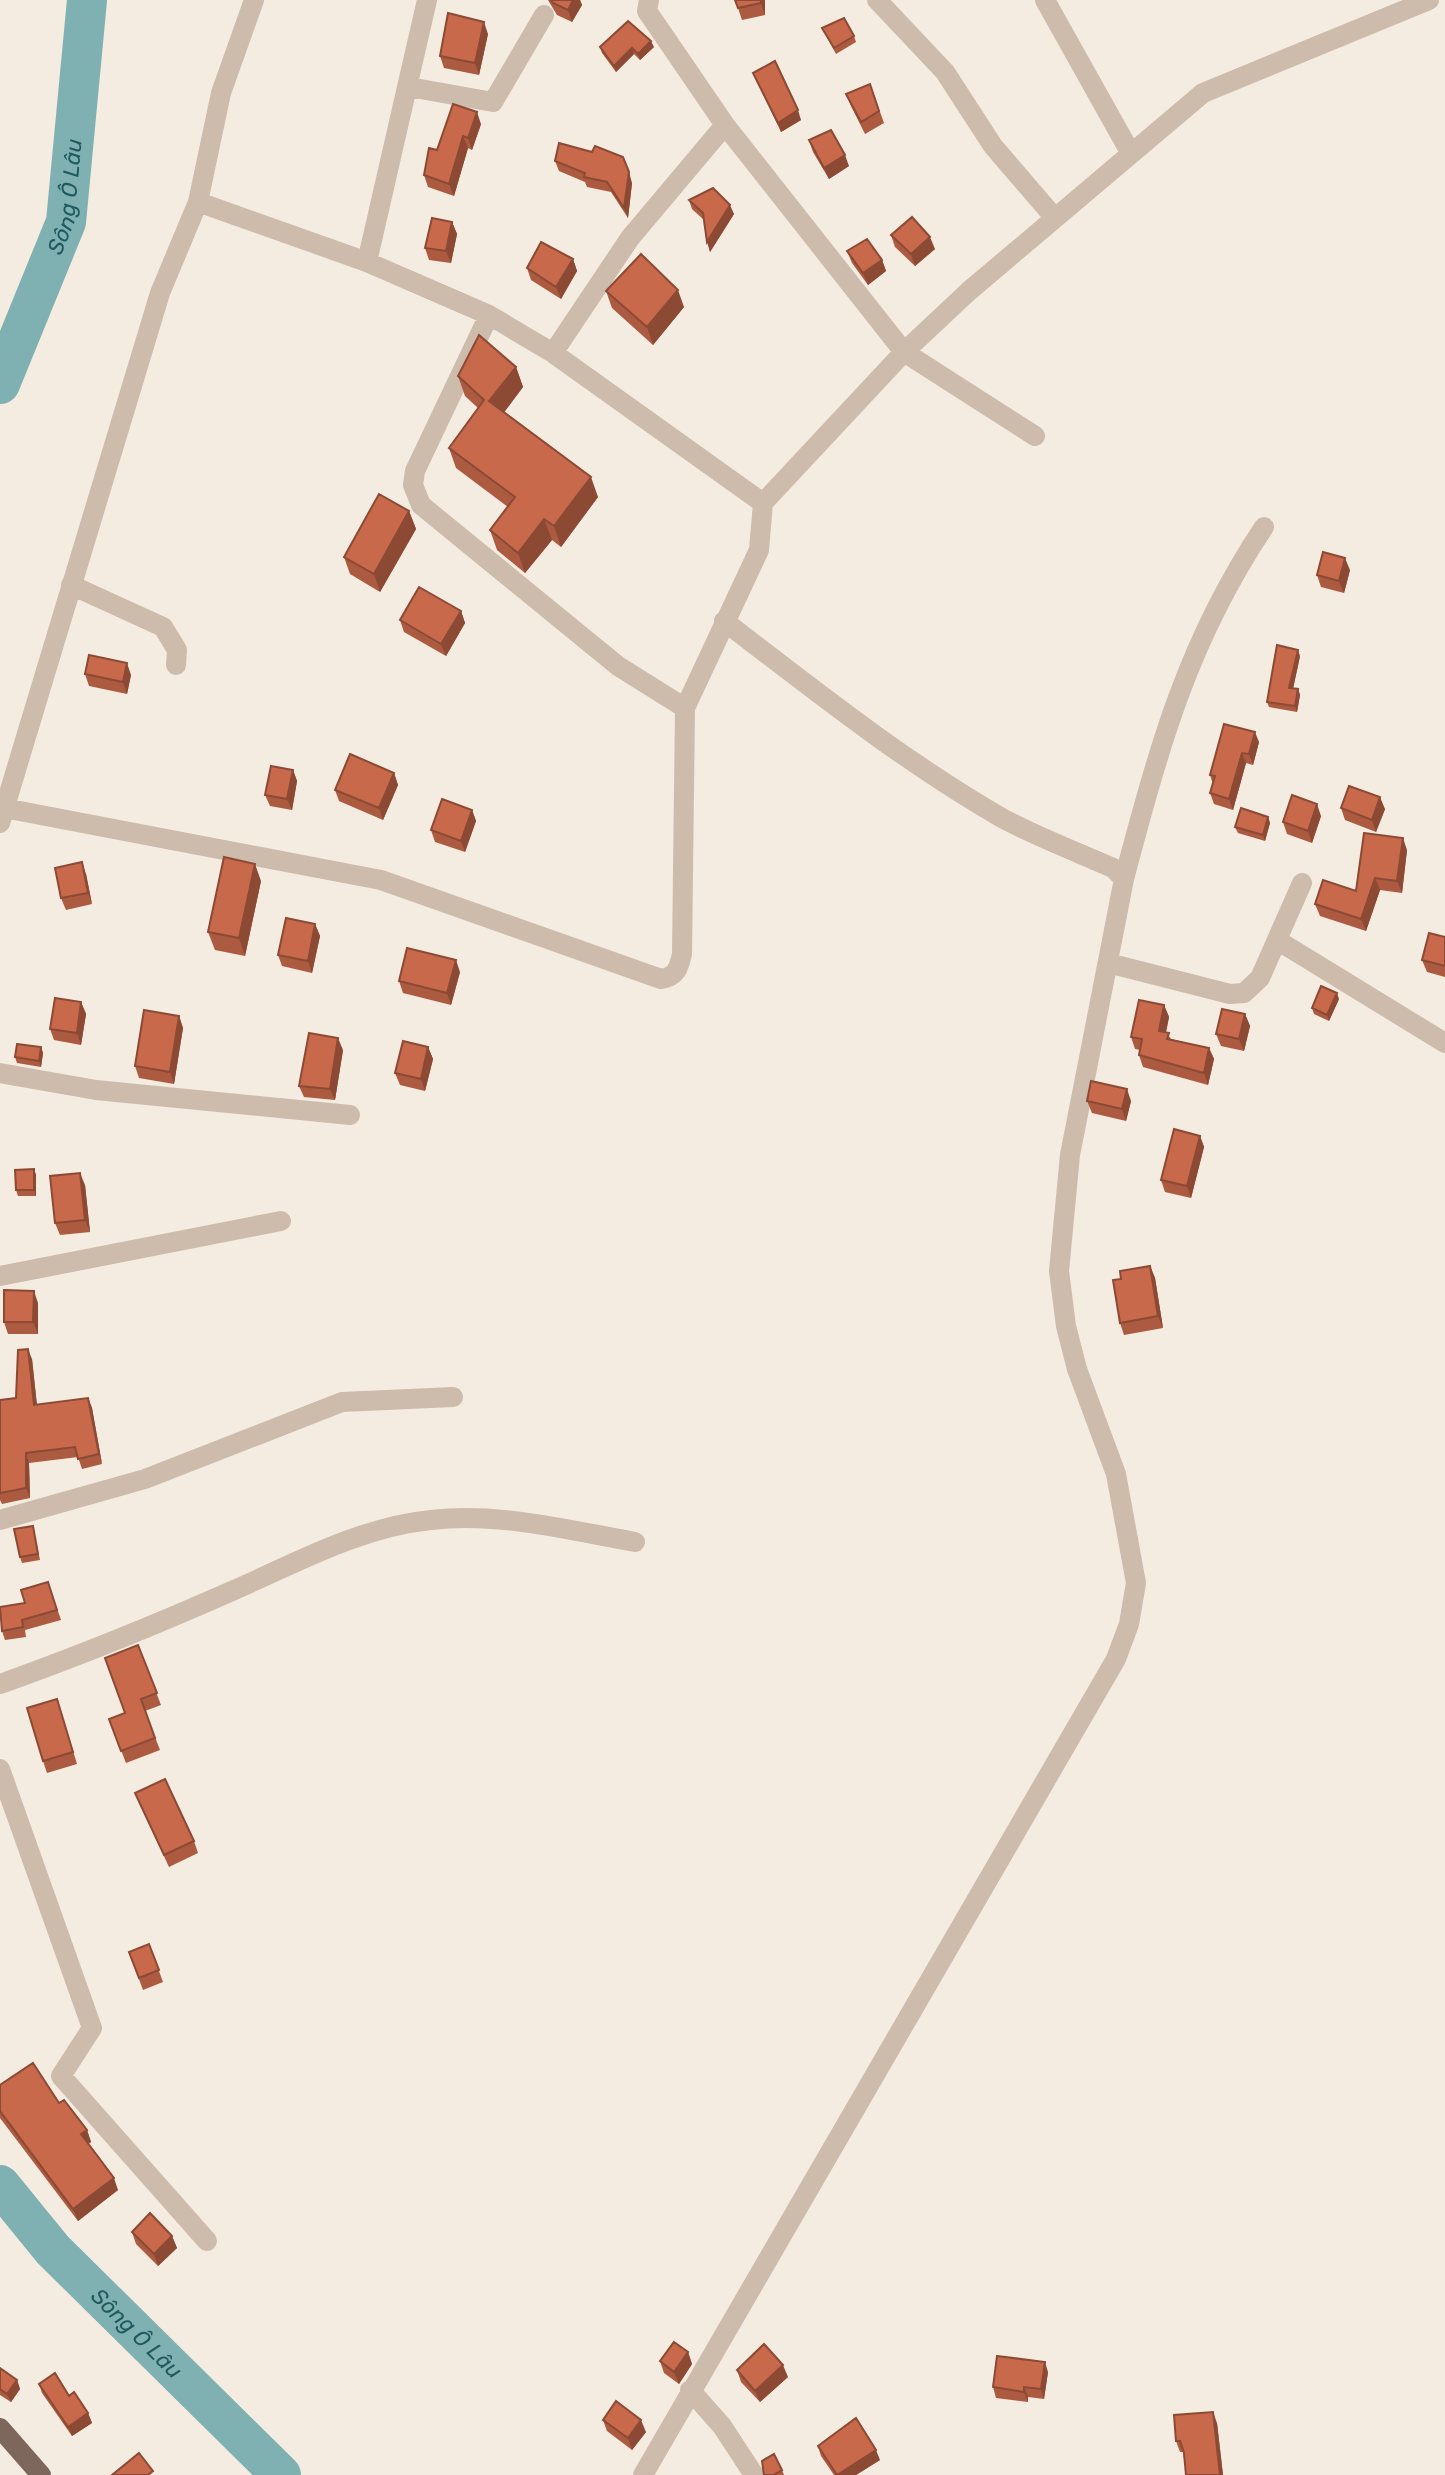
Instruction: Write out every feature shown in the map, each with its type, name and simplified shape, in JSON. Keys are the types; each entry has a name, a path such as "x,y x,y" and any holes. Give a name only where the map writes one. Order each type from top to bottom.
{"main road":[{"path":"0,2428 41,2475"}],"street":[{"path":"254,0 221,93 198,202 160,293 2,816 381,880 661,979 676,973 682,954 685,708 759,550 763,503 904,352 1054,217 1203,93 1429,0"},
{"path":"367,262 427,0"},
{"path":"649,0 647,11 725,125 904,352 1035,436"},
{"path":"877,0 945,72 993,146 1054,217"},
{"path":"1045,0 1130,152"},
{"path":"409,87 493,102 544,15"},
{"path":"553,353 630,238 725,125"},
{"path":"198,202 367,262 489,315 553,353 763,503"},
{"path":"489,315 415,471 415,496 421,505 618,666 685,708"},
{"path":"643,2475 1116,1659 1129,1624 1136,1583 1125,1518 1103,1433 1073,1355 1059,1271 1070,1155 1124,879 1163,734 1179,689 1233,574 1264,527"},
{"path":"71,585 163,627 172,638 176,665"},
{"path":"724,621 873,734 939,778 1004,819 1113,868 1124,879"},
{"path":"1108,963 1230,994 1244,993 1260,978 1302,883"},
{"path":"1277,940 1445,1043"},
{"path":"0,1073 96,1090 350,1115"},
{"path":"0,1276 281,1221"},
{"path":"0,1520 145,1479 342,1402 453,1397"},
{"path":"0,1684 120,1639 375,1528 434,1519 476,1518 524,1522 635,1542"},
{"path":"0,1769 92,2028 61,2076 207,2241"},
{"path":"690,2390 722,2426 754,2475"}],"building":[{"path":"551,0 573,0 568,10"},
{"path":"735,0 761,0 761,3 738,8"},
{"path":"448,13 484,22 475,63 440,56"},
{"path":"844,18 854,36 834,48 822,28"},
{"path":"628,21 651,41 638,54 632,48 614,66 600,47"},
{"path":"775,61 798,110 778,123 753,73"},
{"path":"870,84 879,111 861,122 846,94"},
{"path":"453,104 477,112 468,138 463,136 449,184 424,175 429,148 437,150"},
{"path":"831,130 845,155 824,168 809,140"},
{"path":"559,143 592,152 595,146 623,157 629,172 624,208 607,182 584,177 585,173 555,161"},
{"path":"713,188 730,205 707,242 703,213 689,200"},
{"path":"912,217 930,237 911,254 891,235"},
{"path":"432,218 452,222 446,251 425,248"},
{"path":"867,239 882,260 863,273 847,251"},
{"path":"541,242 573,259 556,287 527,268"},
{"path":"641,254 678,290 647,327 606,291"},
{"path":"479,335 516,367 489,401 591,477 554,526 544,519 518,553 490,530 515,497 449,448 484,400 458,376"},
{"path":"379,494 409,511 374,574 344,557"},
{"path":"1323,552 1345,558 1339,581 1317,575"},
{"path":"419,587 461,611 441,644 400,620"},
{"path":"1277,645 1298,650 1289,688 1298,689 1295,706 1267,702"},
{"path":"89,655 127,663 123,682 85,674"},
{"path":"1224,724 1255,732 1249,754 1242,753 1229,799 1210,793 1215,776 1210,775"},
{"path":"350,754 394,773 379,808 335,790"},
{"path":"271,766 293,770 287,799 265,795"},
{"path":"1349,786 1380,797 1372,820 1341,808"},
{"path":"1292,795 1317,804 1308,831 1283,822"},
{"path":"442,799 472,810 461,841 431,830"},
{"path":"1241,808 1268,817 1263,835 1235,827"},
{"path":"1364,833 1403,838 1397,881 1375,878 1361,919 1315,904 1323,880 1356,891"},
{"path":"224,857 255,864 239,938 208,932"},
{"path":"82,862 88,893 61,898 55,868"},
{"path":"286,918 315,924 308,961 278,955"},
{"path":"1429,933 1445,937 1445,966 1422,960"},
{"path":"407,948 456,960 447,993 399,981"},
{"path":"1321,986 1337,993 1327,1015 1312,1008"},
{"path":"55,998 81,1002 77,1033 50,1029"},
{"path":"1139,1000 1164,1005 1159,1031 1169,1033 1167,1039 1209,1048 1204,1073 1139,1055 1142,1039 1131,1037"},
{"path":"1222,1009 1245,1014 1239,1039 1216,1034"},
{"path":"144,1010 179,1016 170,1072 135,1066"},
{"path":"309,1033 338,1038 330,1089 299,1086"},
{"path":"403,1041 428,1047 421,1079 395,1073"},
{"path":"17,1044 41,1047 39,1061 15,1057"},
{"path":"1091,1081 1127,1089 1122,1109 1087,1101"},
{"path":"1174,1129 1200,1136 1187,1186 1161,1180"},
{"path":"34,1169 34,1190 16,1190 15,1170"},
{"path":"80,1173 85,1220 55,1223 50,1176"},
{"path":"1150,1266 1158,1316 1120,1323 1113,1280 1121,1279 1120,1271"},
{"path":"4,1290 34,1291 33,1322 4,1322"},
{"path":"28,1349 34,1405 88,1398 99,1454 78,1459 75,1447 26,1453 26,1488 0,1493 0,1400 16,1398 18,1350"},
{"path":"33,1526 38,1554 20,1557 14,1529"},
{"path":"48,1582 57,1610 22,1620 23,1627 2,1631 0,1607 25,1603 21,1590"},
{"path":"138,1645 157,1693 141,1699 155,1738 121,1751 109,1719 125,1713 105,1658"},
{"path":"57,1699 73,1752 43,1761 27,1708"},
{"path":"165,1779 194,1841 164,1855 135,1793"},
{"path":"149,1944 159,1970 139,1978 129,1952"},
{"path":"33,2063 59,2103 64,2100 87,2130 81,2134 114,2178 73,2209 0,2111 0,2085"},
{"path":"150,2213 172,2236 154,2254 132,2232"},
{"path":"674,2342 688,2352 674,2372 660,2361"},
{"path":"764,2344 783,2365 755,2391 737,2370"},
{"path":"997,2356 1045,2362 1041,2389 1024,2387 1024,2392 993,2387"},
{"path":"0,2368 17,2380 7,2394 0,2389"},
{"path":"55,2373 69,2396 74,2392 88,2413 68,2427 39,2384"},
{"path":"616,2401 641,2420 628,2438 603,2420"},
{"path":"1213,2412 1220,2475 1186,2475 1184,2453 1180,2441 1176,2441 1174,2415"},
{"path":"856,2418 876,2450 837,2475 818,2446"},
{"path":"139,2453 153,2471 148,2475 112,2475"},
{"path":"774,2454 782,2470 773,2475 764,2475 762,2461"}],"waterway":[{"name":"Sông Ô Lâu","path":"0,384 66,222 87,0"},
{"name":"Sông Ô Lâu","path":"0,2185 53,2250 281,2475"}]}
